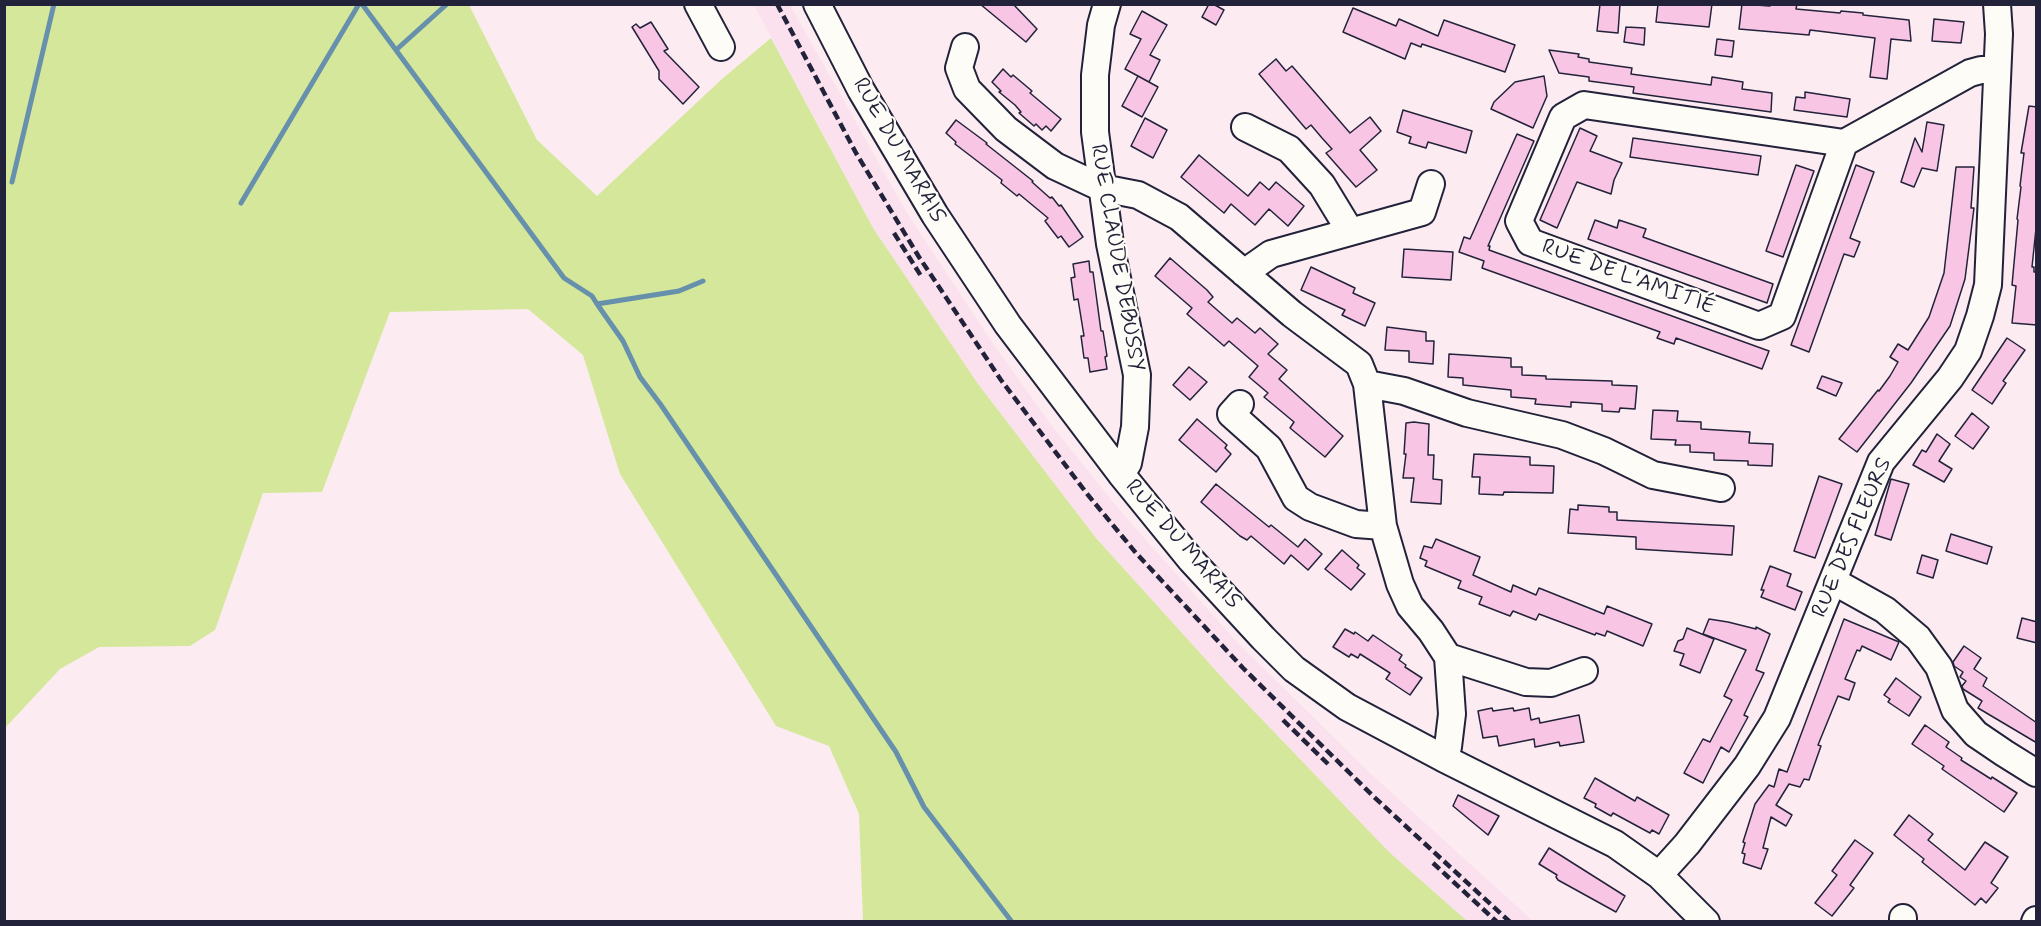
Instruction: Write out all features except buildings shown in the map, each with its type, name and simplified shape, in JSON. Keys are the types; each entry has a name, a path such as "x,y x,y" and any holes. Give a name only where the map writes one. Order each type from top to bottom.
{"street":[{"path":"698,4 721,47"},
{"name":"RUE DU MARAIS","path":"818,4 861,90 934,215 1008,325 1121,474 1191,560 1263,638 1294,669 1347,707 1443,758 1616,844 1659,875 1706,921"},
{"name":"RUE CLAUDE DEBUSSY","path":"1107,4 1101,24 1095,75 1095,132 1110,244 1137,375 1135,427 1128,463 1121,474"},
{"name":"RUE DES FLEURS","path":"1659,875 1687,844 1747,766 1777,718 1881,462 1950,378 1968,351 1988,285 1999,34 1997,4"},
{"path":"965,48 959,68 967,89 1006,129 1055,166 1102,188 1138,195 1179,217 1292,315 1359,364 1367,384 1383,526 1400,584 1410,606 1431,631 1448,657 1452,714 1448,747 1443,758"},
{"path":"1844,143 1970,73 1997,70"},
{"name":"RUE DE L'AMITIÉ","path":"1584,105 1844,143 1782,316 1759,326 1530,243 1519,221 1563,117 1584,105"},
{"path":"1245,127 1289,149 1322,185 1350,231"},
{"path":"1244,273 1271,254 1422,212 1431,184"},
{"path":"1367,384 1404,391 1467,413 1562,435 1604,451 1653,475 1721,488"},
{"path":"1240,404 1231,414 1269,448 1296,498 1310,507 1356,524 1383,526"},
{"path":"1833,581 1885,610 1918,638 1939,667 1955,710 1976,734 2037,772"},
{"path":"1448,657 1526,682 1551,683 1584,671"}],"shaded area":[{"path":"754,5 790,5 907,213 992,342 1052,426 1122,513 1237,642 1369,772 1533,921 1467,921 1389,852 1228,684 1096,538 978,384 873,228"}],"green space":[{"path":"5,4 469,5 537,140 597,196 722,79 771,38 873,228 978,384 1096,538 1228,684 1389,852 1467,921 863,921 859,814 829,746 776,726 620,474 583,355 528,309 390,312 322,492 263,493 215,630 190,646 99,647 60,669 5,728"}],"waterway":[{"path":"12,182 54,4"},
{"path":"241,203 359,4"},
{"path":"362,4 564,278 592,296 623,341 640,377 896,752 924,807 1012,922"},
{"path":"396,50 447,4"},
{"path":"597,304 679,291 703,281"}],"railway":[{"path":"777,4 856,153 919,257 1001,380 1088,495 1136,553 1243,668 1373,796 1510,922"},
{"path":"894,233 921,276"},
{"path":"1283,720 1328,764"},
{"path":"1433,863 1497,922"}]}
